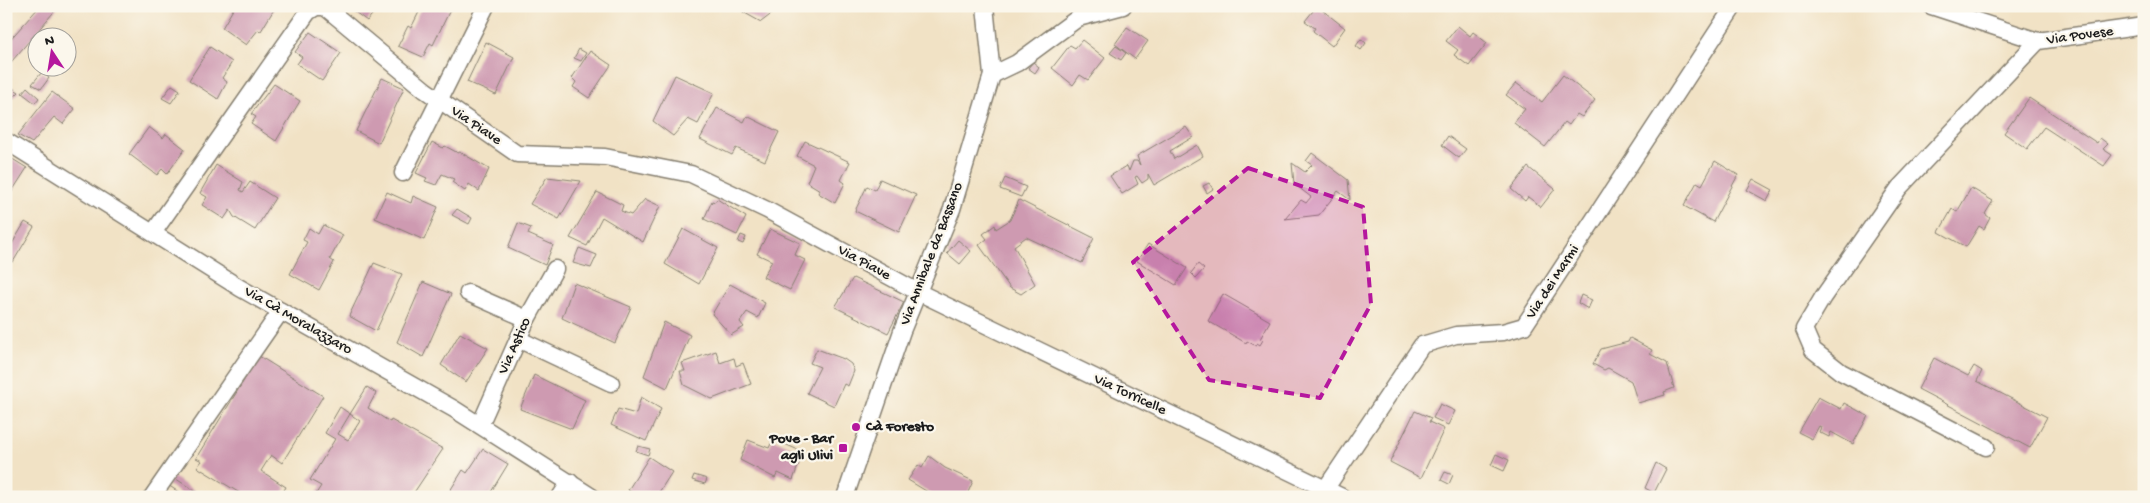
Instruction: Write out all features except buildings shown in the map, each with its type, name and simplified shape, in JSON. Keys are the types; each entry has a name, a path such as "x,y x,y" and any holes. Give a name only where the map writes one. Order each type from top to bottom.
{"street":[{"path":"403,173 486,6"},
{"name":"Via Annibale da Bassano","path":"845,497 918,292 952,209 992,75 985,6"},
{"path":"992,75 1017,64 1078,18 1123,6"},
{"name":"Via dei Marmi","path":"1326,488 1422,345 1456,335 1503,332 1524,326 1734,6"},
{"name":"Via Povese","path":"1931,6 2038,41 2144,26"},
{"name":"Via Piave","path":"152,233 308,12 316,7 324,8 439,100 517,154 605,157 691,174 767,210 918,292"},
{"path":"1986,447 1841,372 1814,350 1804,329 1823,297 1899,188 2038,41"},
{"name":"Via Cà Moralazzaro","path":"6,141 281,311 480,425 592,497"},
{"name":"Via Astico","path":"480,425 527,319 555,269"},
{"name":"Via Torricelle","path":"918,292 1342,497"},
{"path":"468,294 527,319"},
{"path":"152,497 281,311"},
{"path":"518,339 611,383"},
{"path":"560,497 570,482"}],"highlighted area":[{"path":"1248,168 1363,207 1371,304 1320,398 1209,380 1133,262"}],"place":[{"name":"Cà Foresto","path":"856,427"},
{"name":"Pove - Bar agli Ulivi","path":"843,448"}]}
